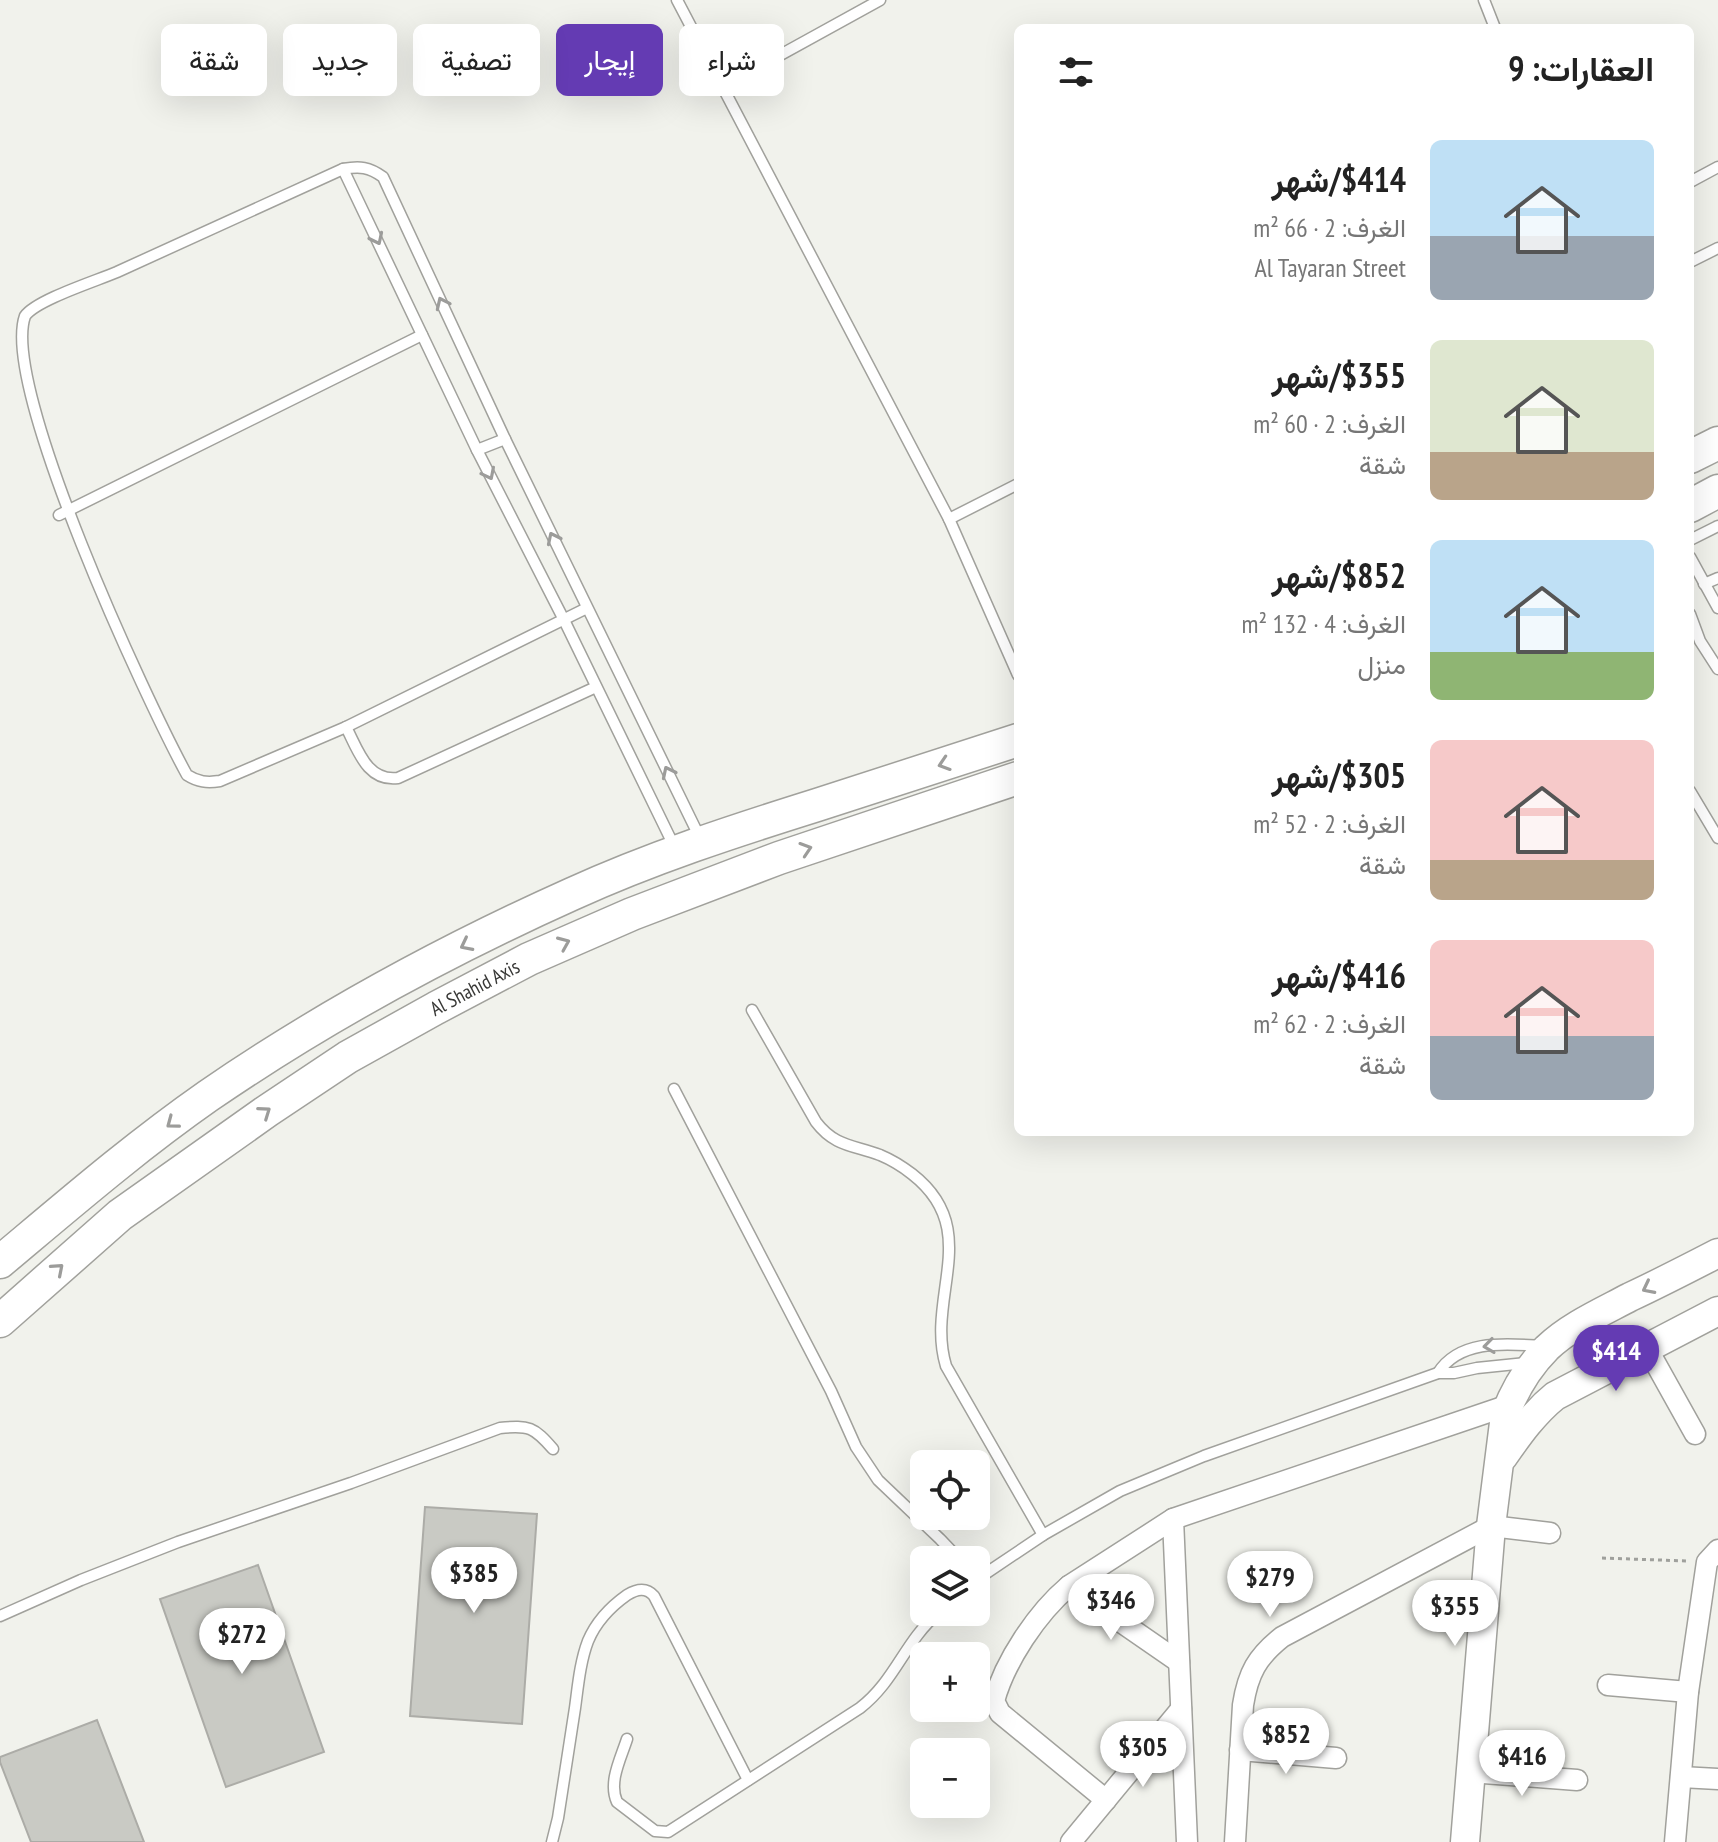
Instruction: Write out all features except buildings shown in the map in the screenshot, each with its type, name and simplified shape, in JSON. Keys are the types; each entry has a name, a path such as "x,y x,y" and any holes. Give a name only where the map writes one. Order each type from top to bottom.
{"main road":[{"path":"1694,455 1718,443"},
{"path":"1694,504 1718,491"},
{"name":"Al Shahid Axis","path":"0,1262 140,1147 207,1097 361,999 468,943 574,893 689,847 1014,741"},
{"name":"Al Shahid Axis","path":"0,1321 132,1207 348,1057 436,1008 529,959 632,914 779,858 1014,779"},
{"path":"1465,1842 1491,1526 1505,1415 1509,1405 1541,1354 1595,1315 1718,1253"},
{"path":"1500,1461 1522,1429 1555,1396 1718,1311"},
{"path":"1541,1354 1552,1378 1579,1384"}],"street":[{"path":"1647,1348 1695,1434"},
{"path":"1106,1800 1000,1713 994,1701 998,1685 1042,1612 1069,1586 1173,1519 1509,1405"},
{"path":"1173,1519 1187,1842"},
{"path":"1235,1842 1246,1685 1254,1666 1266,1650 1282,1637 1491,1526 1550,1533"},
{"path":"1675,1842 1688,1692 1712,1556"},
{"path":"1069,1586 1179,1662"},
{"path":"1608,1685 1688,1692"},
{"path":"1071,1842 1181,1709"},
{"path":"1240,1750 1336,1758"},
{"path":"1470,1772 1577,1780"},
{"path":"1681,1777 1718,1779"}],"lane":[{"path":"677,0 690,24"},
{"path":"784,53 880,0"},
{"path":"1484,0 1493,24"},
{"path":"729,96 949,519 1014,666"},
{"path":"26,418 15,347 19,328 26,315 37,306 343,169 359,166 371,169 383,177 587,608 689,847"},
{"path":"1694,180 1718,167"},
{"path":"343,169 477,450 596,687 689,847"},
{"path":"1694,260 1718,248"},
{"path":"59,515 422,335"},
{"path":"477,450 505,439"},
{"path":"41,466 59,515 135,680 187,775 197,781 220,781 346,727 587,608"},
{"path":"949,519 1014,486"},
{"path":"1694,538 1718,526"},
{"path":"1694,565 1716,601"},
{"path":"1704,584 1718,578"},
{"path":"1695,644 1718,669"},
{"path":"346,727 376,776 398,778 596,687"},
{"path":"1694,798 1718,838"},
{"path":"752,1010 823,1132 839,1143 883,1156 898,1164 925,1185 940,1206 949,1233 950,1249 940,1327 946,1366 1043,1535"},
{"path":"674,1089 831,1391 861,1456 884,1487 947,1546"},
{"path":"1438,1373 1449,1360 1479,1347 1503,1344 1541,1354"},
{"path":"990,1570 1043,1535 1120,1491 1155,1475 1438,1373 1454,1373 1541,1354"},
{"path":"0,1616 178,1542 500,1428 520,1426 539,1432 553,1449"},
{"path":"552,1842 587,1642 599,1621 614,1605 641,1589 654,1596 748,1780"},
{"path":"627,1739 613,1784 617,1802 655,1831 674,1829 874,1697 924,1626"}],"path":[{"path":"1602,1558 1712,1556"}]}
